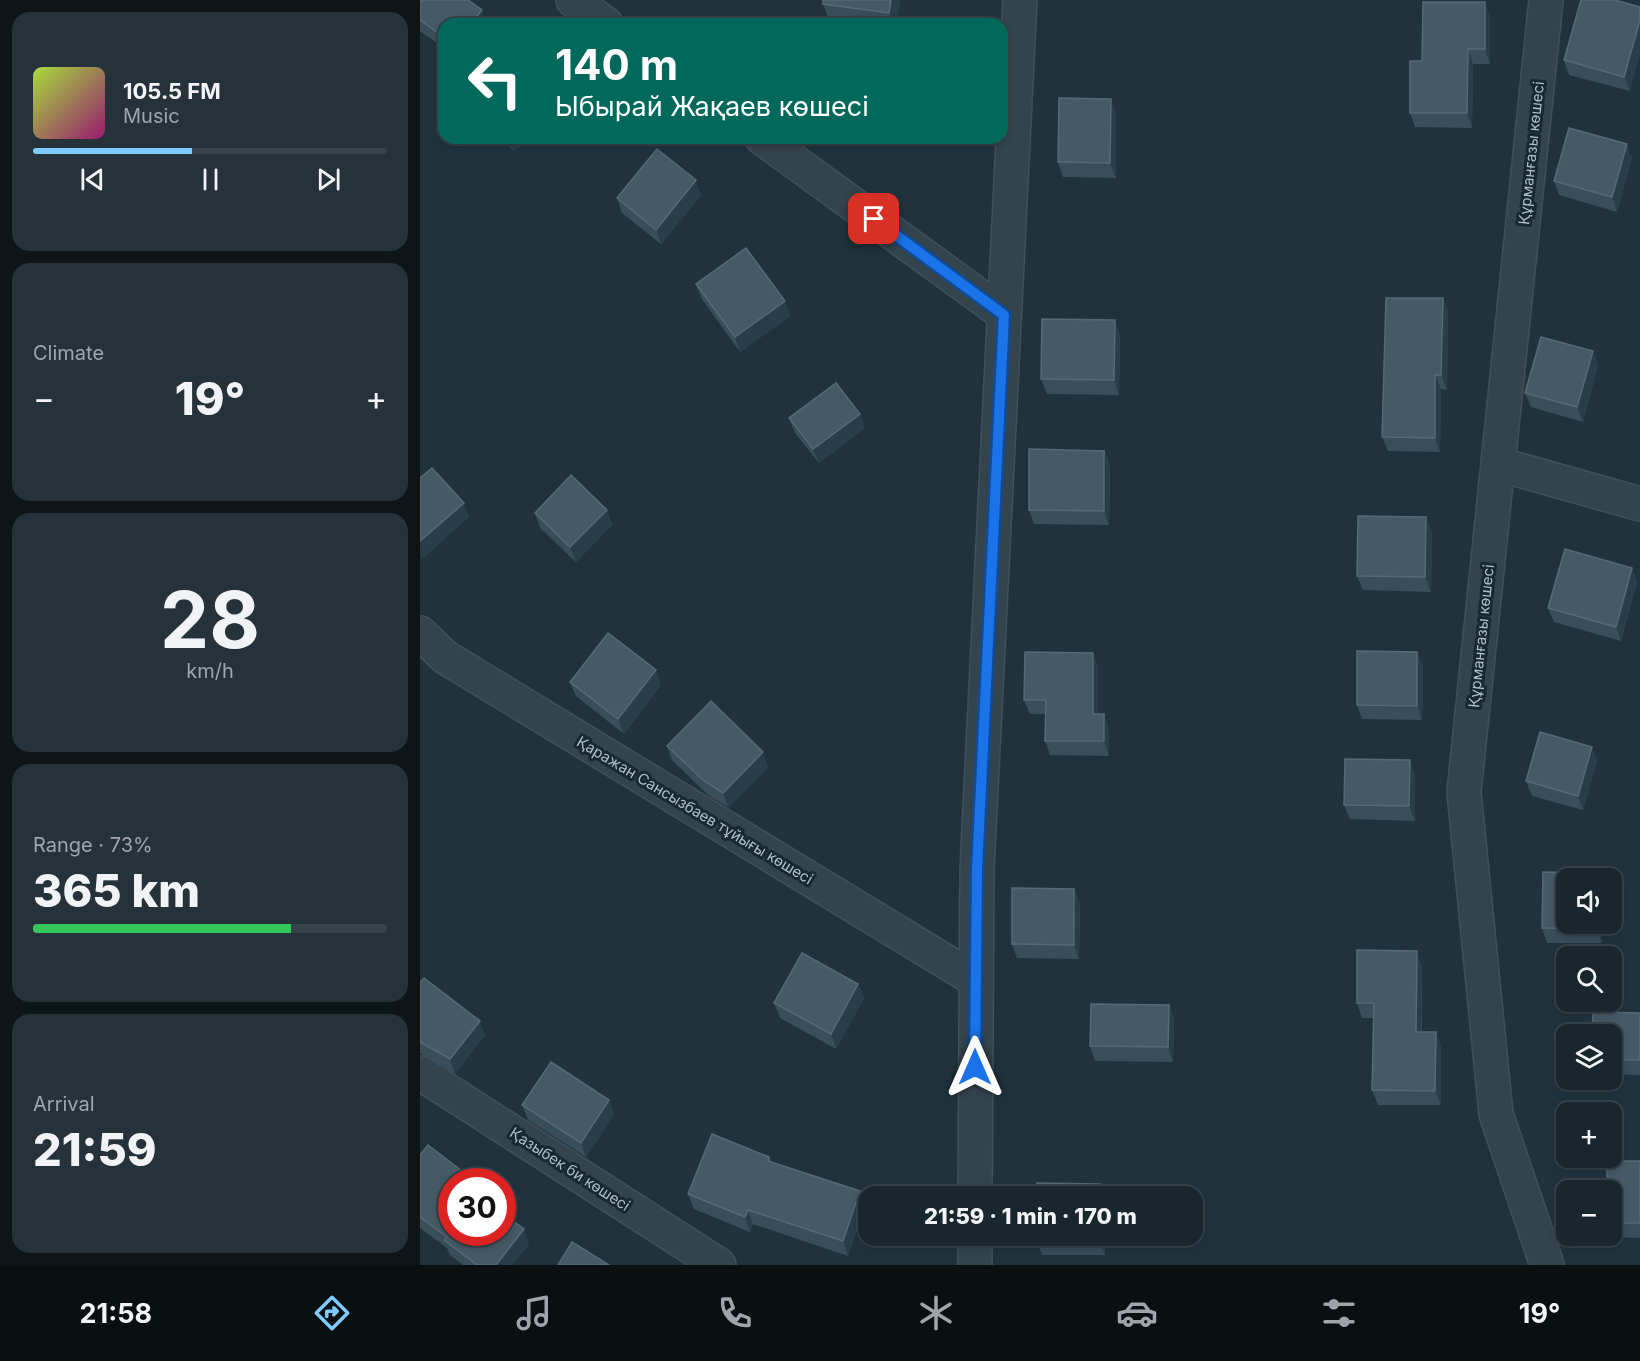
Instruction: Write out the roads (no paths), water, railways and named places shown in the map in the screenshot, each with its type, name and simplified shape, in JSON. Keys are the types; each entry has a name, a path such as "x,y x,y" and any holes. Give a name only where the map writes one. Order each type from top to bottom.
{"street":[{"path":"573,0 598,18"},
{"path":"975,1186 977,869 1020,0"},
{"name":"Құрманғазы көшесі","path":"1546,0 1464,792 1496,1114 1547,1265"},
{"path":"770,144 1004,315"},
{"path":"1498,464 1640,504"},
{"name":"Қаражан Сансызбаев тұйығы көшесі","path":"420,633 444,657 976,980"},
{"name":"Қазыбек би көшесі","path":"420,1073 719,1265"},
{"path":"975,1246 975,1265"}]}
